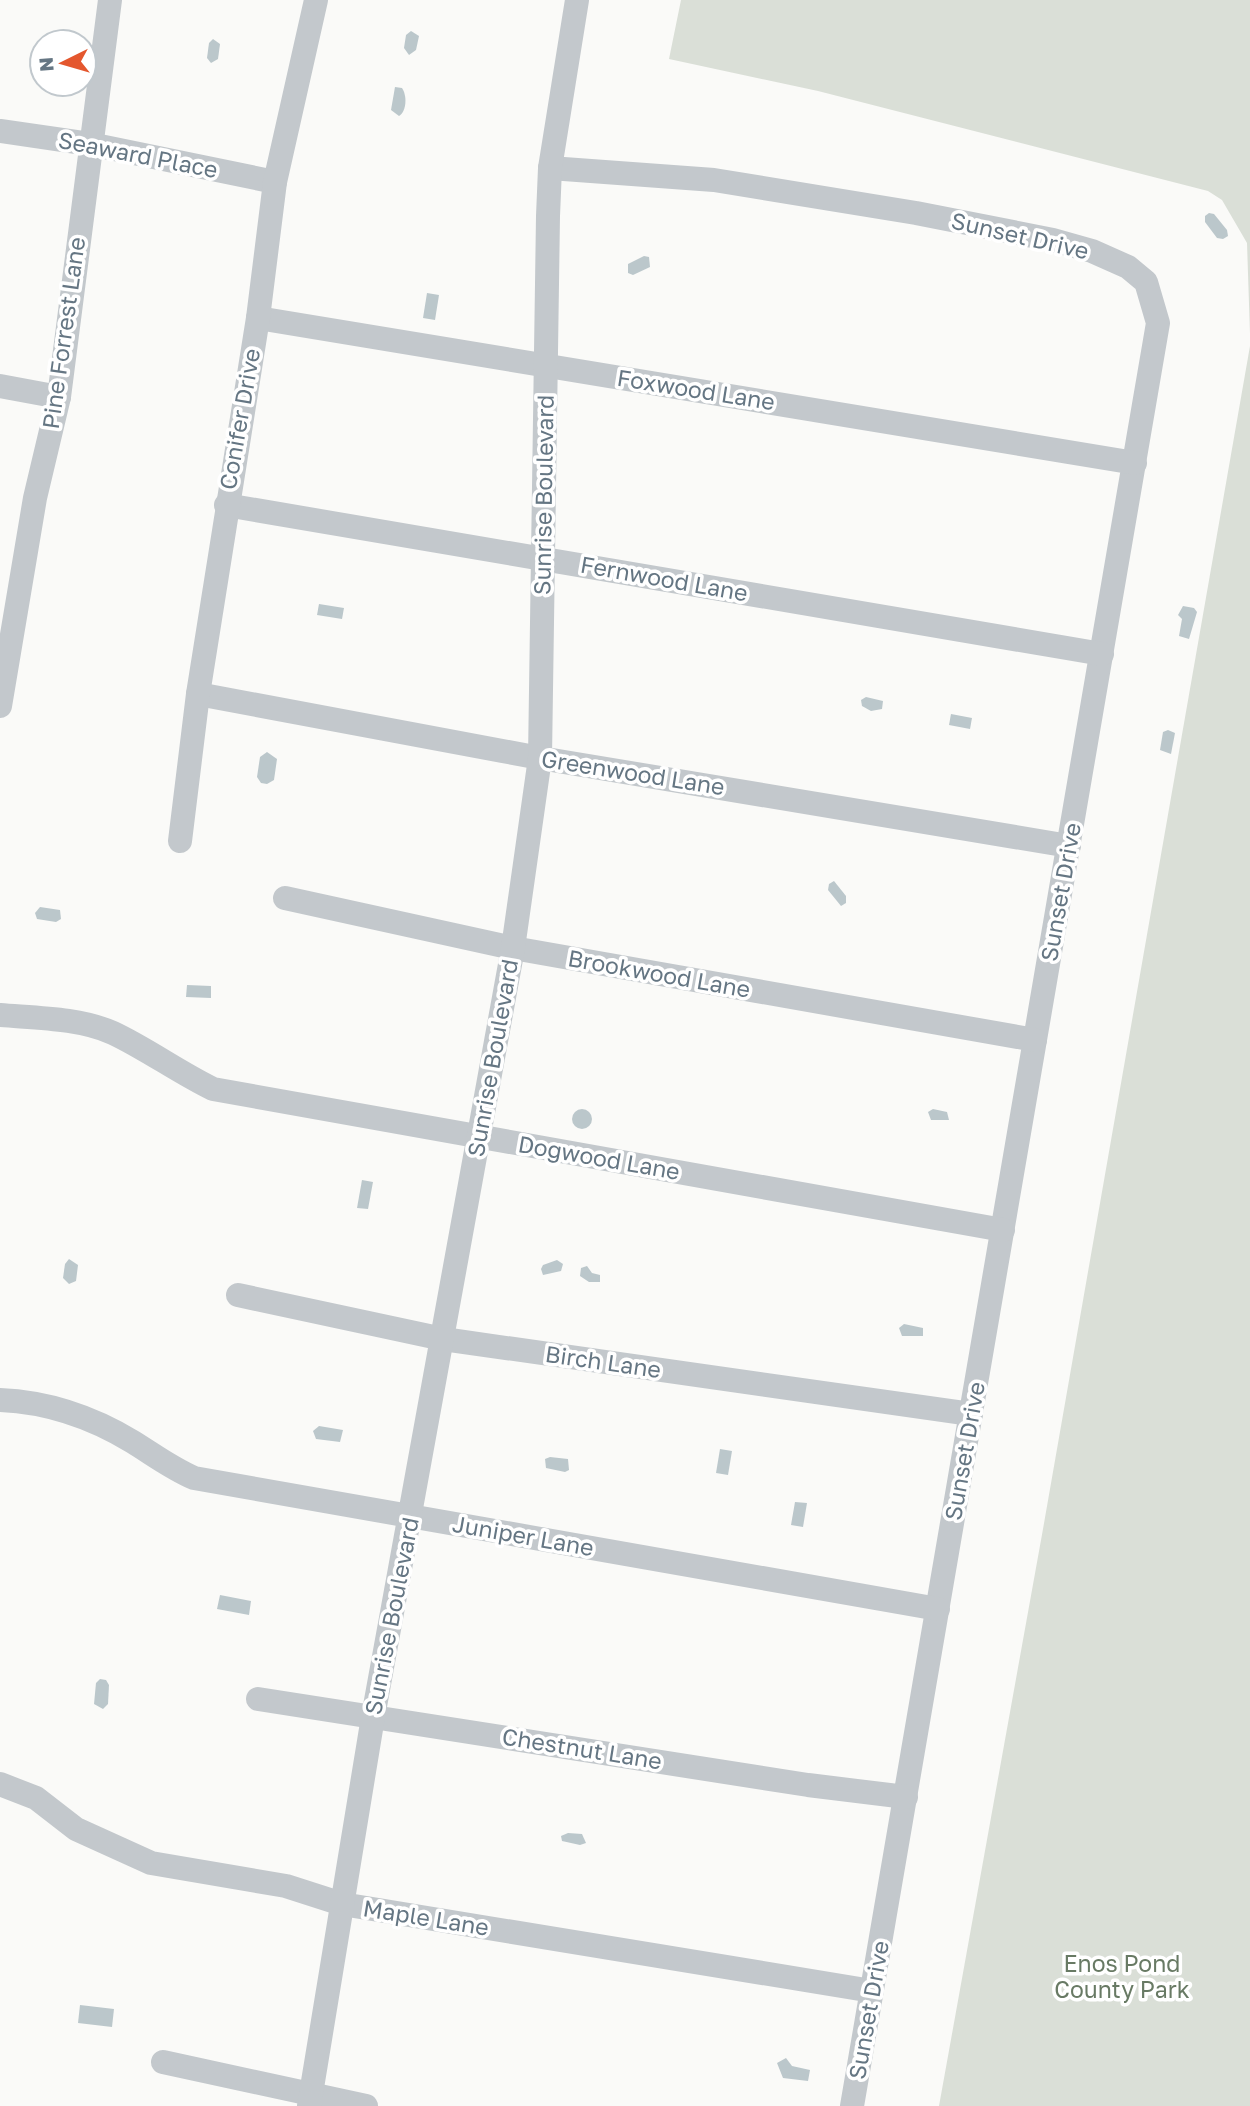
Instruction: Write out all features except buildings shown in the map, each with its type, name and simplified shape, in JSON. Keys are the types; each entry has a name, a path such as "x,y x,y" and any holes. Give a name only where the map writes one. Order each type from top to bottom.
{"street":[{"name":"Pine Forrest Lane","path":"0,706 34,498 59,397 110,0"},
{"name":"Conifer Drive","path":"180,841 198,694 226,505 258,318 275,182 316,0"},
{"name":"Sunrise Boulevard","path":"310,2101 373,1717 513,948 540,758 550,168 577,0"},
{"name":"Seaward Place","path":"0,131 90,145 275,182"},
{"name":"Sunset Drive","path":"550,168 714,180 916,213 1053,240 1091,251 1128,267 1146,282 1158,323 852,2106"},
{"name":"Foxwood Lane","path":"258,318 1135,463"},
{"path":"0,386 59,397"},
{"name":"Fernwood Lane","path":"226,505 1102,654"},
{"name":"Greenwood Lane","path":"198,694 540,758 1069,846"},
{"name":"Brookwood Lane","path":"285,898 513,948 1035,1040"},
{"name":"Dogwood Lane","path":"0,1015 55,1020 111,1033 176,1071 213,1088 1003,1230"},
{"name":"Birch Lane","path":"238,1295 443,1339 971,1414"},
{"name":"Juniper Lane","path":"0,1400 30,1401 61,1409 132,1441 170,1468 194,1478 938,1609"},
{"name":"Chestnut Lane","path":"258,1699 906,1797"},
{"name":"Maple Lane","path":"0,1784 36,1798 76,1829 151,1863 286,1886 342,1904 872,1992"},
{"path":"163,2062 310,2101 366,2106"}],"green space":[{"path":"681,0 1250,0 1250,334 1247,243 1222,200 1208,191 818,91 669,59"},
{"name":"Enos Pond County Park","path":"1250,346 1250,2106 939,2106 1043,1529"}],"shaded area":[{"path":"411,31 419,36 416,50 409,55 404,48 406,35"},
{"path":"213,39 220,44 218,59 211,63 207,58 209,43"},
{"path":"395,87 404,91 405,107 399,116 391,110"},
{"path":"1214,214 1227,230 1228,236 1217,238 1205,222 1205,216"},
{"path":"644,256 649,257 650,267 633,275 628,273 628,264"},
{"path":"427,293 439,295 435,320 423,318"},
{"path":"319,604 344,608 342,619 317,615"},
{"path":"1183,606 1194,608 1197,612 1189,639 1179,636 1182,619 1178,615"},
{"path":"866,697 883,701 882,709 871,711 862,706 861,700"},
{"path":"951,714 972,718 970,729 949,725"},
{"path":"1168,730 1175,733 1171,754 1160,750 1163,732"},
{"path":"267,752 277,759 274,780 267,784 261,783 257,777 260,757"},
{"path":"834,881 846,896 846,903 841,906 828,890 829,884"},
{"path":"40,907 60,910 61,919 56,922 37,919 35,913"},
{"path":"187,985 211,986 211,998 186,997"},
{"path":"582,1109 589,1112 592,1119 589,1126 582,1129 575,1126 572,1119 575,1112"},
{"path":"933,1109 947,1112 949,1120 931,1120 928,1112"},
{"path":"362,1180 373,1182 368,1209 357,1208"},
{"path":"69,1259 78,1265 76,1281 69,1284 63,1278 65,1264"},
{"path":"557,1260 563,1264 561,1271 543,1275 543,1265"},
{"path":"587,1266 592,1273 600,1275 600,1282 589,1282 580,1276 581,1268"},
{"path":"904,1324 923,1328 923,1336 902,1336 899,1328"},
{"path":"319,1426 343,1430 340,1442 316,1439 313,1431"},
{"path":"720,1449 732,1451 728,1475 716,1473"},
{"path":"545,1459 568,1459 569,1470 565,1472 546,1468"},
{"path":"795,1502 807,1503 803,1527 791,1525"},
{"path":"220,1595 251,1601 249,1615 217,1609"},
{"path":"100,1679 106,1680 109,1685 108,1704 103,1709 94,1704 96,1683"},
{"path":"568,1833 582,1834 586,1843 580,1845 562,1841 561,1836"},
{"path":"80,2005 114,2009 112,2027 78,2023"},
{"path":"786,2058 792,2066 810,2070 808,2081 783,2078 777,2063"}]}
